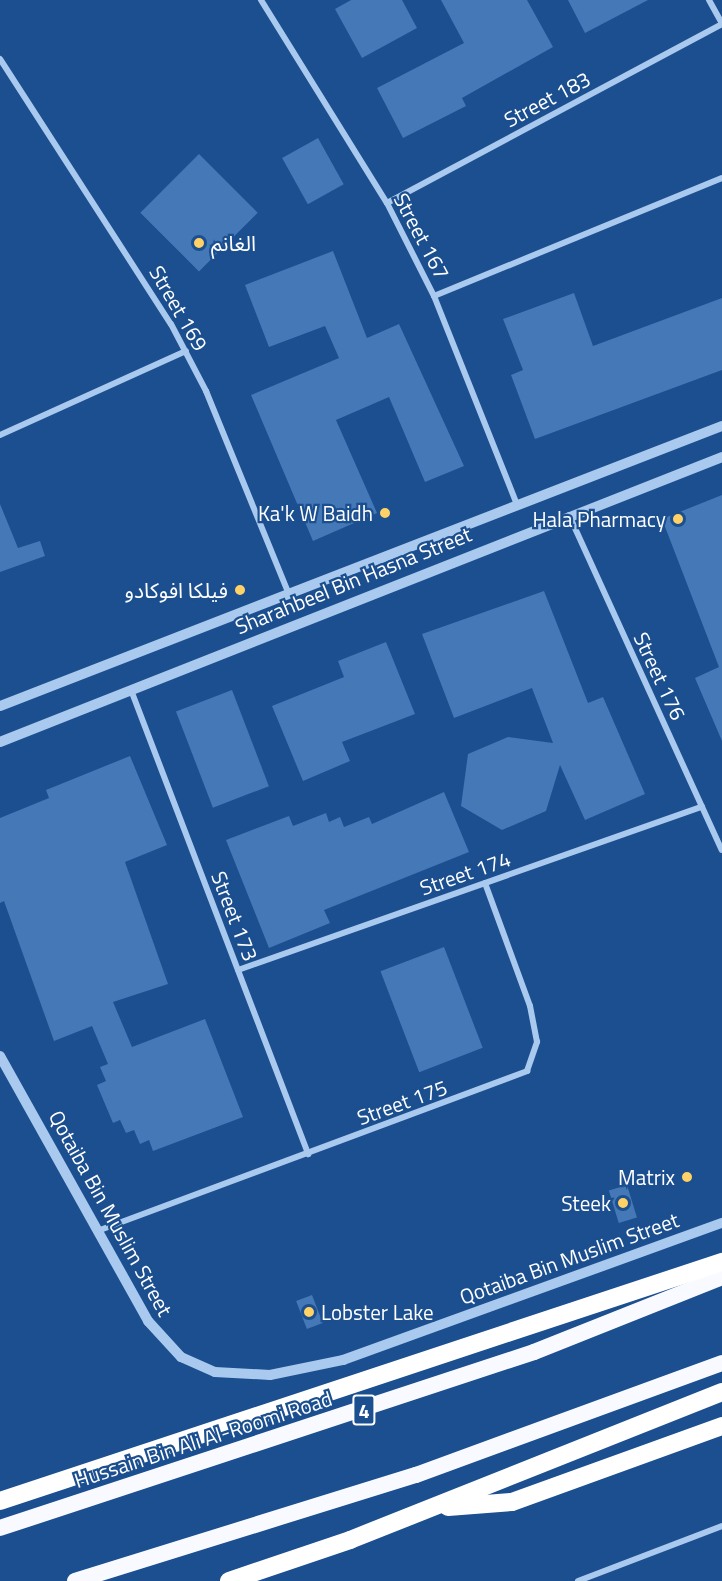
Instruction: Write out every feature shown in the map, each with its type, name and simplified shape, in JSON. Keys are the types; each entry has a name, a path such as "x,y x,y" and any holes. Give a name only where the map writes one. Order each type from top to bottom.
{"highway":[{"path":"0,1501 50,1488 722,1262"},
{"name":"Hussain Bin Ali Al-Roomi Road","path":"0,1528 512,1359 722,1277"},
{"path":"75,1581 416,1475 722,1364"},
{"path":"229,1581 432,1508 722,1392"},
{"path":"432,1508 512,1502 722,1426"}],"street":[{"path":"262,2 271,0"},
{"name":"Street 183","path":"387,203 722,24 709,0"},
{"name":"Street 167","path":"262,2 387,203 435,296 517,505"},
{"name":"Street 169","path":"0,59 150,287 186,351 289,594"},
{"path":"435,296 722,178"},
{"path":"0,435 186,351"},
{"name":"Sharahbeel Bin Hasna Street","path":"0,706 722,426"},
{"name":"Sharahbeel Bin Hasna Street","path":"0,742 569,515 722,458"},
{"name":"Street 176","path":"569,515 722,850"},
{"name":"Street 173","path":"131,690 308,1154"},
{"name":"Street 174","path":"238,970 702,807"},
{"name":"Street 175","path":"100,1230 519,1077 533,1064 537,1042 530,1006 485,883"},
{"name":"Qotaiba Bin Muslim Street","path":"0,1056 100,1230 148,1321 170,1348 215,1372 270,1375 343,1360 722,1223"},
{"path":"578,1581 722,1526"}],"building":[{"path":"351,0 402,0 417,28 362,58 335,9"},
{"path":"441,0 527,0 553,47 462,98 466,106 403,138 377,88 464,43"},
{"path":"568,0 648,0 585,33"},
{"path":"318,138 344,184 308,204 282,158"},
{"name":"الغانم","path":"199,154 258,213 199,271 140,213"},
{"path":"333,251 367,338 399,324 464,466 425,482 389,397 336,420 377,513 313,541 251,395 339,358 325,326 269,347 245,285"},
{"path":"574,293 593,346 722,298 722,370 535,439 511,375 523,370 503,319"},
{"path":"722,495 722,741 695,678 719,667 662,519"},
{"path":"0,504 18,548 40,541 45,556 0,572"},
{"path":"544,591 588,703 603,697 645,794 585,820 560,765 546,811 502,830 461,806 468,754 508,737 553,743 532,688 454,718 422,634"},
{"path":"386,642 415,714 342,742 350,761 303,781 272,706 344,677 338,661"},
{"path":"232,690 269,786 213,808 176,712"},
{"path":"130,756 167,845 125,862 168,984 113,1002 132,1047 205,1019 243,1117 153,1151 149,1140 140,1144 134,1130 126,1133 120,1120 113,1123 97,1085 106,1081 100,1067 108,1064 92,1026 54,1041 4,901 0,903 0,818 49,798 46,790"},
{"path":"444,792 469,852 324,910 330,923 269,948 226,840 289,816 293,826 326,813 329,822 340,817 344,827 369,817 372,824"},
{"path":"444,947 483,1048 419,1072 381,971"},
{"name":"Steek","path":"627,1185 637,1218 619,1223 609,1191"},
{"name":"Lobster Lake","path":"312,1295 323,1323 307,1329 296,1301"}],"place":[{"name":"الغانم","path":"199,243"},
{"name":"Ka'k W Baidh","path":"385,513"},
{"name":"Hala Pharmacy","path":"678,519"},
{"name":"فيلكا افوكادو","path":"240,590"},
{"name":"Matrix","path":"687,1177"},
{"name":"Steek","path":"623,1203"},
{"name":"Lobster Lake","path":"309,1312"}]}
